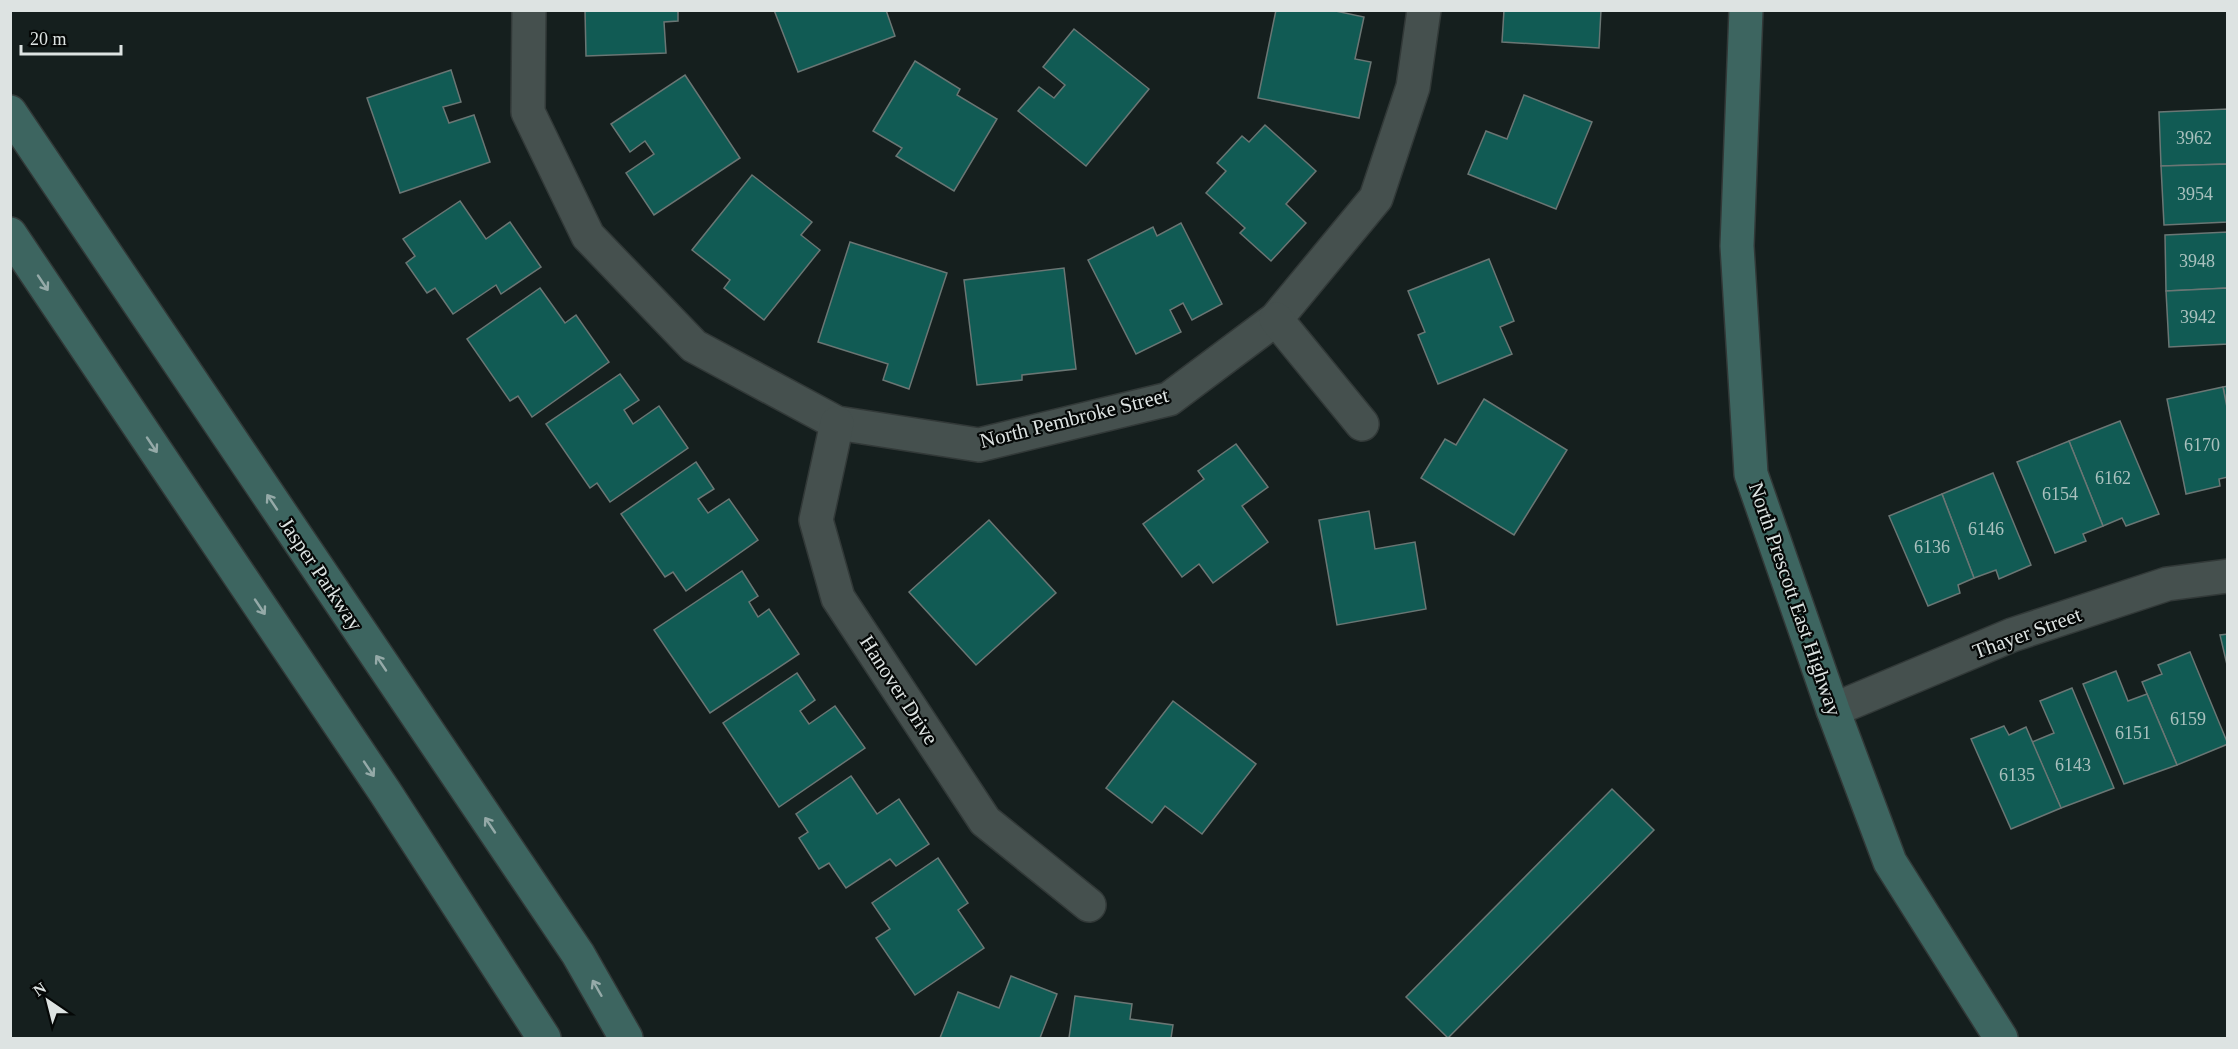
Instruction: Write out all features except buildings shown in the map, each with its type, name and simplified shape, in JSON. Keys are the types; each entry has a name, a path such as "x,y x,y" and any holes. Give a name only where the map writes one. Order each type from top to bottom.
{"main road":[{"name":"North Prescott East Highway","path":"1746,10 1737,246 1751,474 1833,710 1890,862 2001,1038"},
{"name":"Jasper Parkway","path":"10,112 578,954 626,1038"},
{"path":"10,234 378,782 544,1038"}],"street":[{"name":"North Pembroke Street","path":"529,10 528,112 588,236 694,345 837,423 979,445 1169,399 1276,319 1376,198 1413,87 1424,10"},
{"path":"1276,319 1362,424"},
{"name":"Hanover Drive","path":"837,423 816,520 838,598 985,820 1089,905"},
{"name":"Thayer Street","path":"1833,710 2012,635 2167,584 2228,576"}]}
